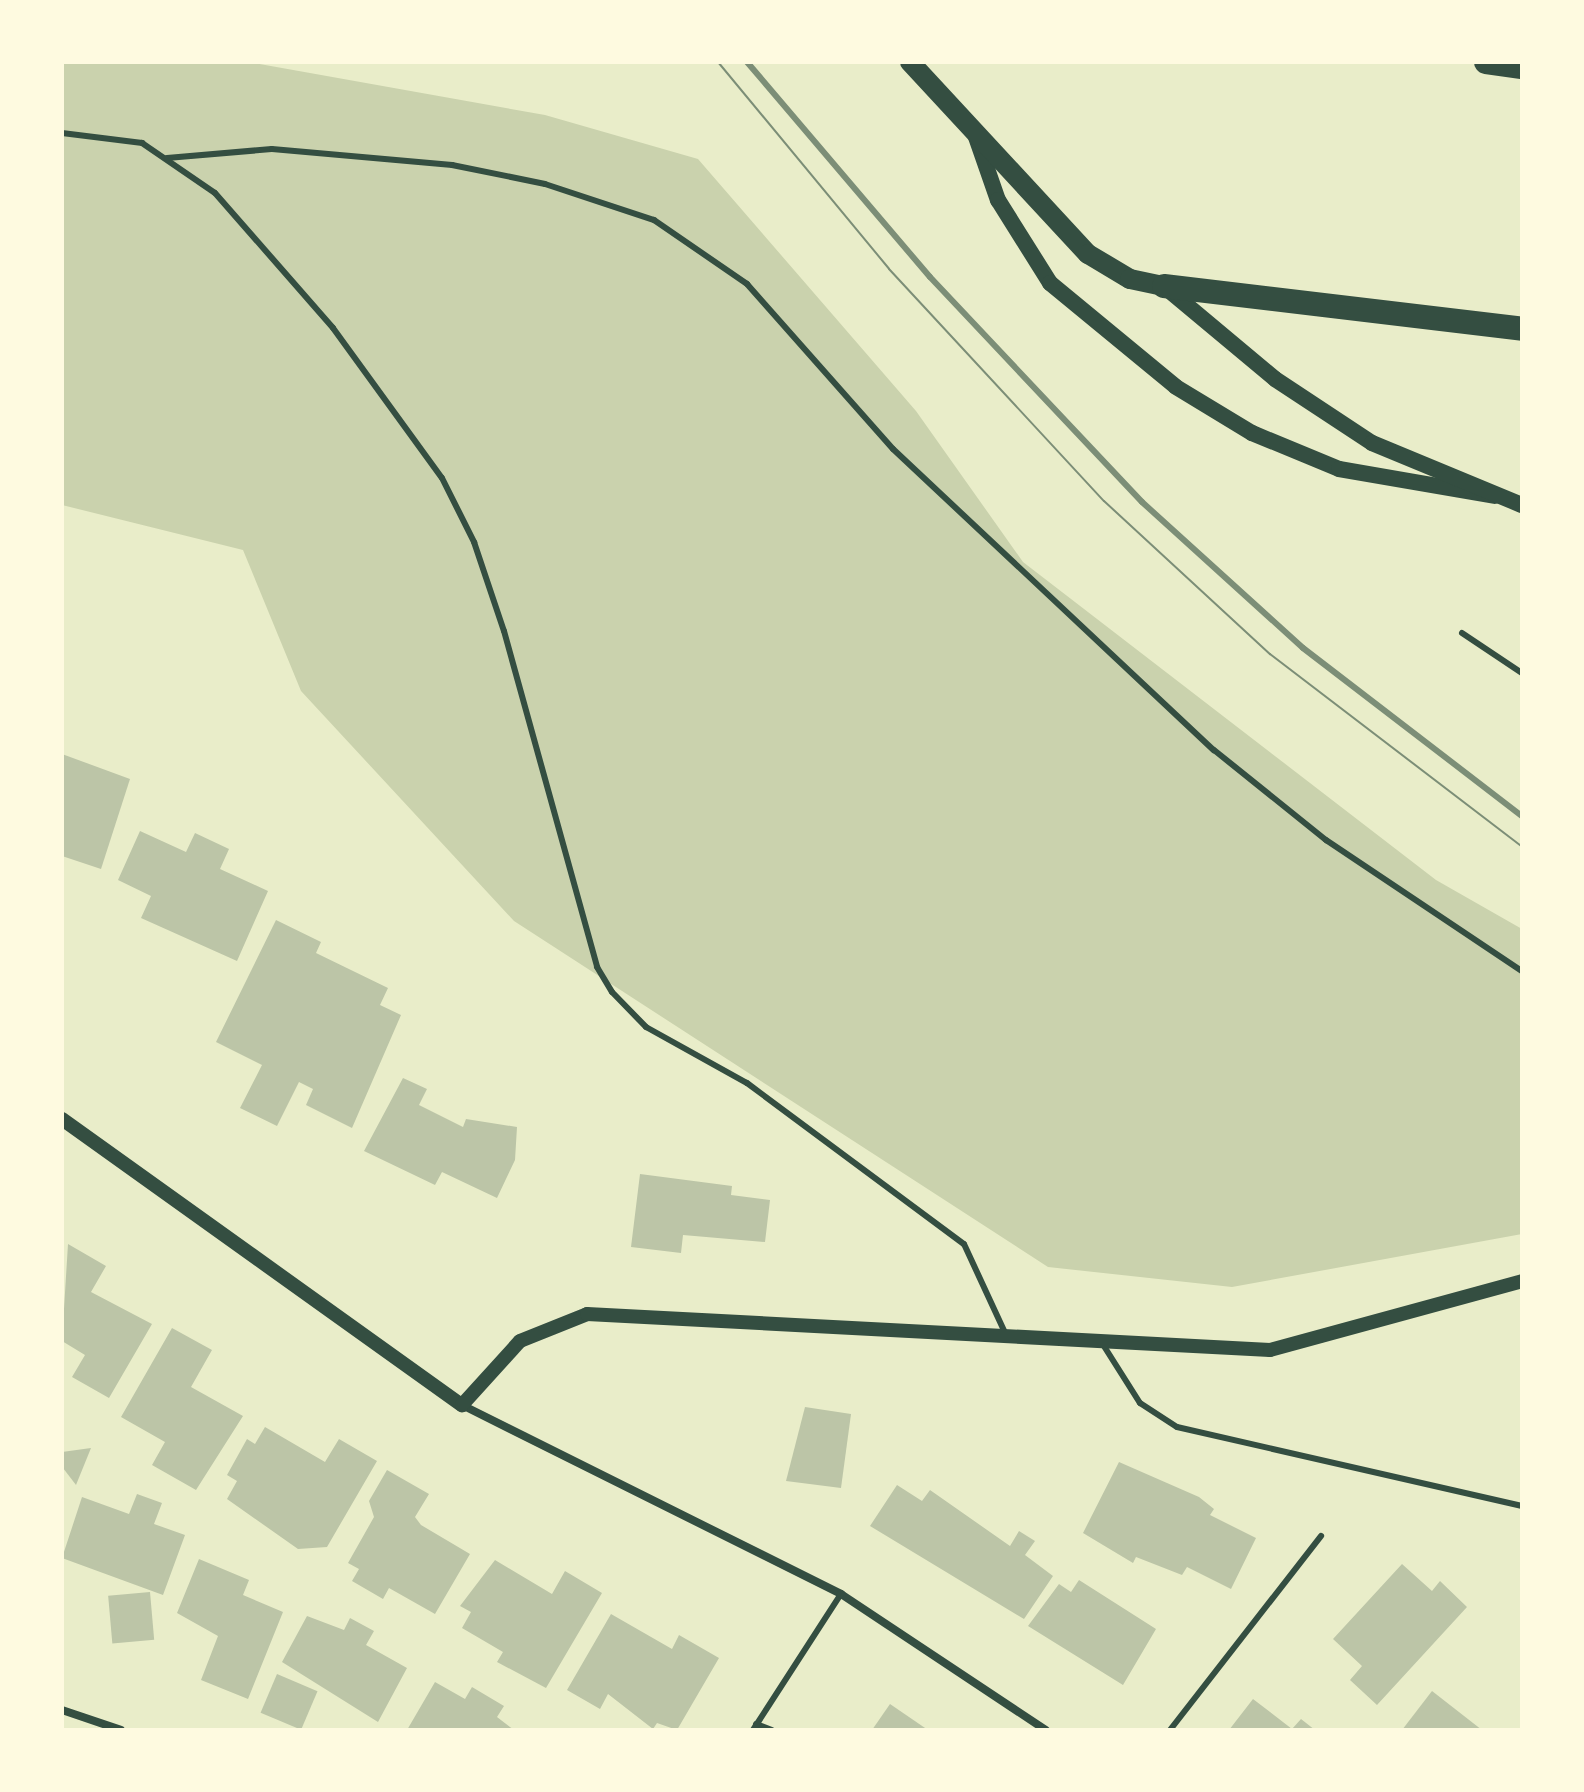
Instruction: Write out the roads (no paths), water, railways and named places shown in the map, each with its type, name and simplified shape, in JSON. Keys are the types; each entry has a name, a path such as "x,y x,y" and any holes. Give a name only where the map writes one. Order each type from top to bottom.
{"highway":[{"path":"1486,62 1522,67"},
{"path":"1164,286 1522,329"}],"main road":[{"path":"910,62 976,137 1088,254 1130,279 1164,286 1275,379 1372,443 1522,505"},
{"path":"976,137 998,200 1050,283 1176,387 1252,433 1339,469 1495,496"}],"street":[{"path":"62,1119 462,1405 841,1594 1046,1730"},
{"path":"462,1405 520,1341 587,1314 1270,1350 1522,1281"},
{"path":"62,1710 121,1730"}],"lane":[{"path":"62,133 142,143 215,193 285,269 442,478 494,602 597,967 612,992 646,1027 747,1083 952,1235 1007,1338"},
{"path":"167,158 272,149 452,165 545,184 654,220 747,284 904,460 1214,750 1326,840 1522,971"},
{"path":"1462,633 1522,673"},
{"path":"1102,1343 1140,1403 1177,1427 1522,1506"},
{"path":"1170,1730 1321,1536"},
{"path":"772,1730 754,1727 841,1594"}],"tram line":[{"path":"718,62 889,269 1104,501 1270,654 1522,847"}],"railway":[{"path":"747,62 930,277 1142,502 1303,648 1522,816"}]}
